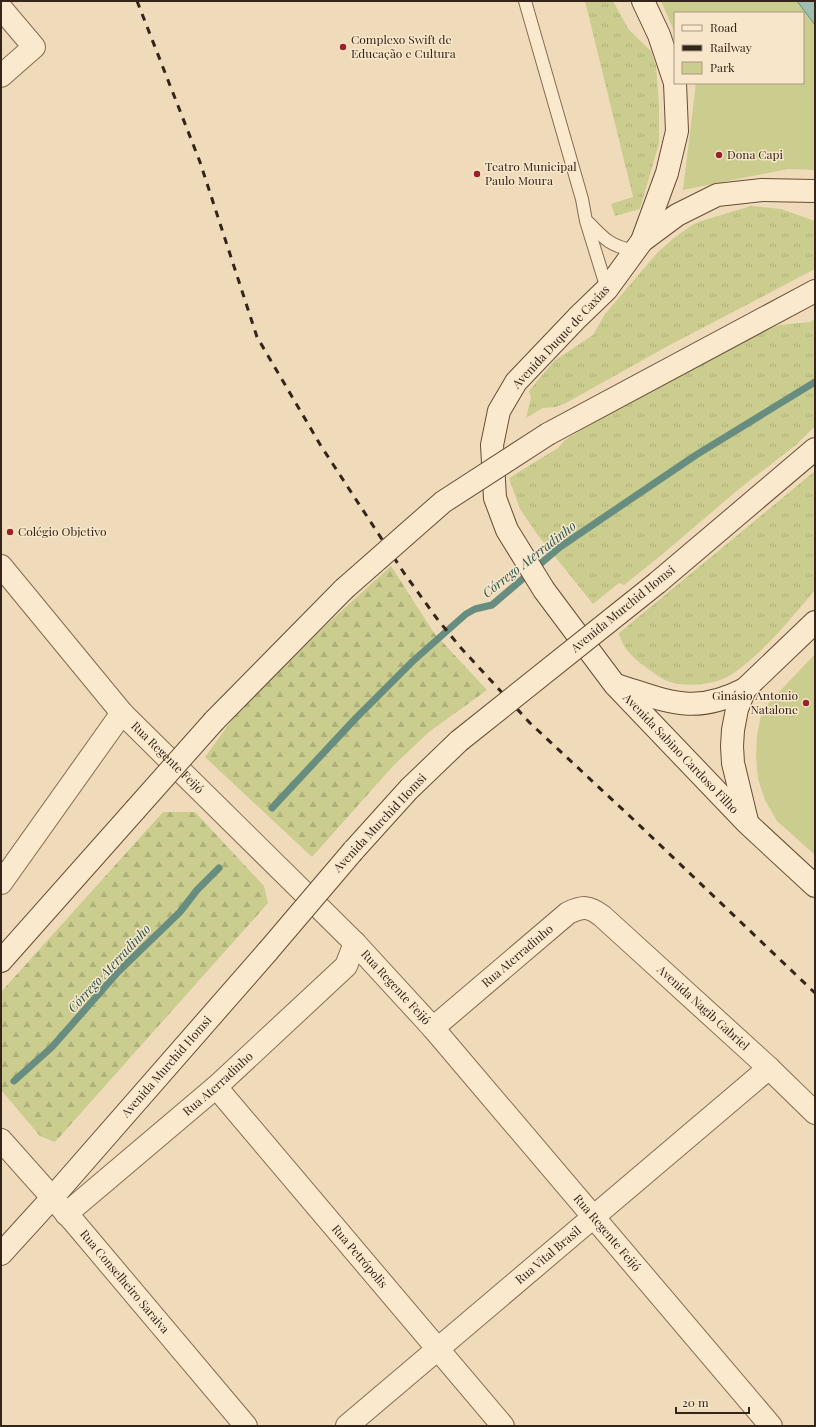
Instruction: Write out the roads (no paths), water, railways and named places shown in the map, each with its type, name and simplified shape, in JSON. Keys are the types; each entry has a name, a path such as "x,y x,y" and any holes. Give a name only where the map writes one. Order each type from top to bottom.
{"main road":[{"name":"Avenida Duque de Caxias","path":"643,1 660,35 674,80"},
{"path":"1,8 34,47 1,76"},
{"name":"Avenida Duque de Caxias","path":"615,685 544,590 507,530 495,498 492,446 499,411 516,382 607,289 638,246 667,173 677,131 675,84"},
{"path":"638,246 677,215 717,195 762,190 812,192"},
{"path":"1,961 214,721 344,589 443,502 548,434 815,291"},
{"name":"Avenida Murchid Homsi","path":"1,1254 52,1198 268,951 353,851 409,789 459,741 657,582 815,449"},
{"name":"Rua Regente Feijó","path":"1,566 8,589 122,713 356,943 433,1028 771,1426"},
{"name":"Avenida Sabino Cardoso Filho","path":"747,823 735,774 732,746 737,709 746,689 815,622"},
{"path":"615,685 670,702 684,704 712,702 730,697 746,689"},
{"name":"Avenida Sabino Cardoso Filho","path":"615,685 747,823 815,886"},
{"path":"1,883 122,713"},
{"name":"Rua Aterradinho","path":"433,1028 568,913 580,908 587,908"},
{"name":"Avenida Nagib Gabriel","path":"587,908 595,910 602,916 769,1068 815,1113"},
{"name":"Rua Aterradinho","path":"66,1214 216,1087 346,966 356,943"},
{"name":"Rua Vital Brasil","path":"347,1426 769,1068"},
{"name":"Rua Petrópolis","path":"216,1087 503,1426"},
{"name":"Rua Conselheiro Saraiva","path":"1,1140 66,1214 246,1426"}],"lane":[{"path":"525,1 582,200 586,221 607,289"},
{"path":"586,221 609,243 622,248 638,246"}],"water":[{"path":"797,1 815,1 815,25"}],"waterway":[{"name":"Córrego Aterradinho","path":"272,808 355,719 413,661 466,614 475,609 492,605 560,547 696,455 815,382"},
{"name":"Córrego Aterradinho","path":"14,1081 52,1047 118,972 180,912 197,890 219,868"}],"railway":[{"path":"137,1 200,162 257,337 321,446 404,573 438,620 461,648 530,723 815,993"}],"place":[{"name":"Complexo Swift de Educação e Cultura","path":"343,47"},
{"name":"Dona Capi","path":"719,155"},
{"name":"Teatro Municipal Paulo Moura","path":"477,174"},
{"name":"Colégio Objetivo","path":"10,532"},
{"name":"Ginásio Antonio Natalone","path":"806,703"}]}
